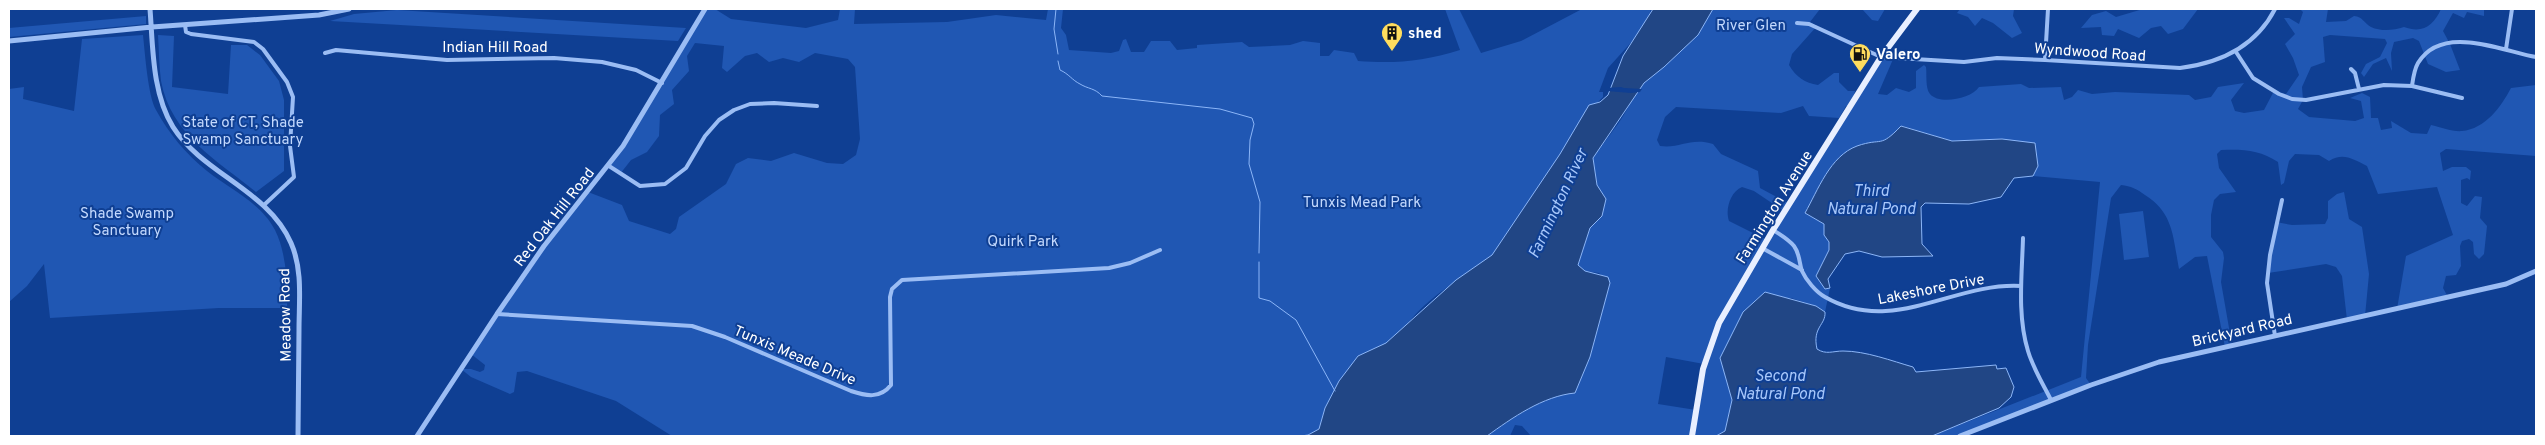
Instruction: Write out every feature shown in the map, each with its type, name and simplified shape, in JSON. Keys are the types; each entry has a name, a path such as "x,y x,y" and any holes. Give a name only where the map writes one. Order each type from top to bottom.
{"main road":[{"name":"Farmington Avenue","path":"1692,436 1708,352 1720,323 1762,248 1881,57 1917,9"}],"street":[{"name":"Meadow Road","path":"150,9 160,98 172,126 182,139 202,157 264,205 277,219 291,242 298,272 298,436"},
{"path":"9,41 152,27 319,15 349,9"},
{"name":"Red Oak Hill Road","path":"417,436 544,246 609,166 662,83 705,9"},
{"path":"2045,60 2048,9"},
{"name":"Wyndwood Road","path":"1881,57 1964,62 1997,58 2180,68 2201,66 2236,52 2254,36 2275,9"},
{"path":"2506,49 2512,9"},
{"path":"1797,23 1809,24 1881,57"},
{"path":"184,25 186,32 190,34 254,42 262,49 287,82 293,98 290,146 294,177 264,205"},
{"path":"2412,86 2416,65 2425,53 2440,46 2476,42 2536,57"},
{"name":"Indian Hill Road","path":"325,53 336,50 447,60 573,60 602,62 636,70 662,83"},
{"path":"2236,52 2253,78 2274,92 2292,99 2306,100 2384,85 2412,86 2462,98"},
{"path":"2351,69 2355,73 2359,89"},
{"path":"609,166 640,186 665,184 686,168 705,136 720,120 734,110 750,104 774,103 817,106"},
{"path":"2275,336 2267,283 2270,255 2282,200"},
{"name":"Lakeshore Drive","path":"1773,230 1786,238 1795,247 1802,270"},
{"path":"2023,238 2021,286 2028,350 2051,400"},
{"name":"Lakeshore Drive","path":"1762,248 1802,270 1822,296 1846,308 1870,312 1894,310 1998,286 2021,286"},
{"name":"Tunxis Meade Drive","path":"497,314 692,326 725,337 851,391 870,396 886,392 892,380 890,297 892,289 902,280 1109,268 1130,263 1160,250"},
{"name":"Brickyard Road","path":"1960,436 2051,400 2159,362 2506,284 2536,271"}],"green space":[{"path":"705,9 715,9 731,19 806,28 838,20 840,9 855,9 854,24 947,22 996,15 1046,20 1048,9 1063,9 1061,28 1066,35 1069,50 1111,53 1119,51 1123,40 1126,39 1131,52 1144,52 1151,41 1170,41 1177,50 1197,48 1197,45 1242,42 1249,47 1290,45 1303,41 1320,43 1320,56 1329,56 1334,50 1354,53 1358,61 1385,62 1410,61 1460,50 1445,9 1459,9 1481,53 1521,41 1582,9 1651,9 1645,27 1608,68 1599,92 1603,92 1603,97 1581,119 1569,140 1567,148 1498,246 1497,256 1459,279 1423,306 1404,329 1335,390 1325,408 1319,429 1308,435 672,436 616,401 527,371 517,372 514,392 510,394 471,377 461,369 471,369 480,372 484,370 485,365 471,354 544,246 588,192 622,205 629,221 670,234 676,229 679,217 726,184 736,164 748,158 771,161 794,153 827,163 843,164 856,155 860,139 855,67 848,59 815,53 799,62 783,58 769,62 757,53 745,56 727,72 722,68 724,46 695,43 687,56 689,71 672,90 674,104 660,115 659,136 647,152 631,160 620,174 609,166"},
{"name":"River Glen","path":"1713,9 1820,9 1810,22 1817,26 1792,54 1789,65 1801,79 1818,85 1834,73 1839,73 1839,82 1848,91 1855,91 1852,105 1881,57 1894,57 1878,94 1887,95 1896,88 1909,92 1916,88 1916,71 1924,65 1926,67 1928,91 1934,97 1940,99 1955,99 1969,95 1979,87 2021,84 2029,88 2061,87 2064,100 2072,97 2078,90 2092,94 2115,92 2189,95 2195,100 2211,97 2218,87 2244,83 2231,100 2235,111 2244,113 2264,110 2274,91 2286,94 2299,75 2293,58 2285,44 2295,34 2284,18 2289,18 2299,24 2303,12 2300,9 2328,9 2326,22 2346,21 2354,16 2371,27 2379,30 2388,30 2404,27 2422,29 2435,20 2441,9 2484,9 2484,16 2467,12 2464,18 2453,13 2443,31 2460,70 2446,72 2428,64 2419,41 2413,38 2394,42 2391,53 2392,71 2386,58 2373,64 2364,77 2361,73 2366,64 2380,57 2387,43 2385,39 2330,35 2323,37 2325,62 2311,67 2302,87 2303,100 2298,109 2309,117 2355,121 2364,118 2361,101 2350,98 2362,93 2370,97 2371,118 2378,118 2381,130 2392,128 2391,121 2411,133 2427,134 2431,125 2462,131 2485,122 2497,109 2511,88 2536,85 2536,156 2446,149 2440,153 2443,171 2452,167 2466,167 2471,171 2470,180 2467,178 2461,180 2461,203 2467,206 2475,196 2482,197 2480,218 2487,226 2484,254 2479,259 2474,254 2473,242 2469,239 2462,241 2460,246 2461,266 2456,275 2446,276 2443,288 2448,297 2397,309 2406,256 2453,235 2437,187 2378,194 2367,166 2357,161 2339,157 2329,161 2319,155 2295,154 2289,161 2284,183 2281,185 2278,162 2265,155 2251,151 2221,150 2217,154 2219,168 2236,192 2220,194 2214,200 2211,215 2211,237 2223,252 2224,258 2221,282 2232,345 2225,347 2207,256 2195,257 2179,269 2171,227 2162,210 2155,202 2139,191 2121,185 2111,198 2088,345 2086,378 2091,385 1960,436 1932,436 2081,377 2100,182 2033,176 2038,166 2002,139 1952,141 1903,126 1887,142 1857,146 1805,213 1824,224 1824,235 1829,242 1829,250 1816,276 1825,288 1830,288 1825,312 1816,306 1791,298 1720,358 1732,400 1725,431 1716,436 1531,436 1522,426 1515,425 1510,436 1487,436 1517,415 1539,403 1551,398 1574,393 1590,357 1610,283 1599,273 1585,271 1578,265 1590,228 1602,216 1593,158 1625,113 1633,95 1633,87 1698,35","holes":["1803,106 1809,116 1839,118 1846,106 1851,106 1790,204 1760,188 1758,171 1721,154 1713,144 1691,142 1673,146 1660,146 1657,140 1665,117 1676,107 1781,113","1742,187 1754,191 1785,212 1767,240 1729,221 1728,207 1734,193","1666,357 1704,364 1696,410 1658,404"]},
{"path":"1862,9 1885,9 1878,21 1872,20"},
{"path":"1960,9 2014,9 2013,16 2022,33 2012,38 1993,23 1982,18 1975,26 1968,17 1957,13"},
{"path":"2143,9 2198,9 2183,29 2168,34 2161,26 2151,28 2139,38 2118,29 2114,36 2102,35 2101,27 2081,28 2092,15 2106,11 2116,17"},
{"path":"397,10 686,28 678,41 330,21 354,14"},
{"path":"146,16 146,24 9,37 9,28"},
{"name":"Shade Swamp Sanctuary","path":"143,35 147,74 153,103 167,127 192,158 253,204 269,220 275,230 282,248 286,268 287,308 219,308 50,318 44,264 27,286 9,302 9,89 24,87 23,99 74,111 82,39"},
{"name":"State of CT, Shade Swamp Sanctuary","path":"158,35 174,36 172,87 228,94 231,45 247,45 260,55 279,81 284,100 284,171 256,192 212,157 185,132 166,100 161,81"},
{"path":"2344,192 2349,219 2362,227 2369,274 2365,316 2347,320 2342,276 2336,267 2326,264 2268,273 2276,222 2292,225 2325,224 2328,218 2328,201 2337,194"},
{"path":"2143,211 2149,257 2124,260 2119,214"}],"water":[{"name":"Farmington River","path":"1653,9 1713,9 1698,35 1644,83 1593,158 1597,185 1606,199 1602,216 1590,228 1578,265 1585,271 1608,277 1610,283 1590,357 1575,393 1551,398 1540,403 1517,415 1487,436 1301,436 1308,435 1319,429 1325,408 1339,381 1358,356 1386,343 1456,280 1492,255 1560,154 1589,105 1600,102 1608,95 1623,56"},
{"name":"Third Natural Pond","path":"1901,126 1952,141 2002,139 2035,143 2038,166 2033,176 2014,178 2001,197 1969,204 1925,203 1921,207 1922,244 1933,256 1882,257 1859,251 1845,254 1828,279 1830,288 1825,289 1816,276 1829,250 1829,242 1824,235 1824,224 1805,213 1820,184 1839,157 1857,146 1889,138"},
{"name":"Second Natural Pond","path":"1765,292 1816,306 1825,312 1816,336 1817,349 1820,351 1852,351 1870,354 1913,367 1916,372 1996,365 1997,369 2006,368 2014,387 2011,397 1999,408 1932,436 1716,436 1725,431 1732,400 1720,358 1743,312"}],"pier":[{"path":"1607,88 1642,89 1640,92 1631,93 1607,91"}],"waterway":[{"path":"1056,9 1054,29 1058,54"},
{"path":"1058,61 1060,70 1083,86 1097,91 1102,96 1220,109 1252,118 1254,124 1250,140 1249,164 1260,202 1259,253"},
{"path":"1259,262 1259,298 1270,301 1296,320 1335,391"}],"place":[{"name":"shed","path":"1392,52"},
{"name":"Valero","path":"1860,73"}],"park label":[{"name":"Tunxis Mead Park","path":"1362,202"},
{"name":"Quirk Park","path":"1023,241"}]}
